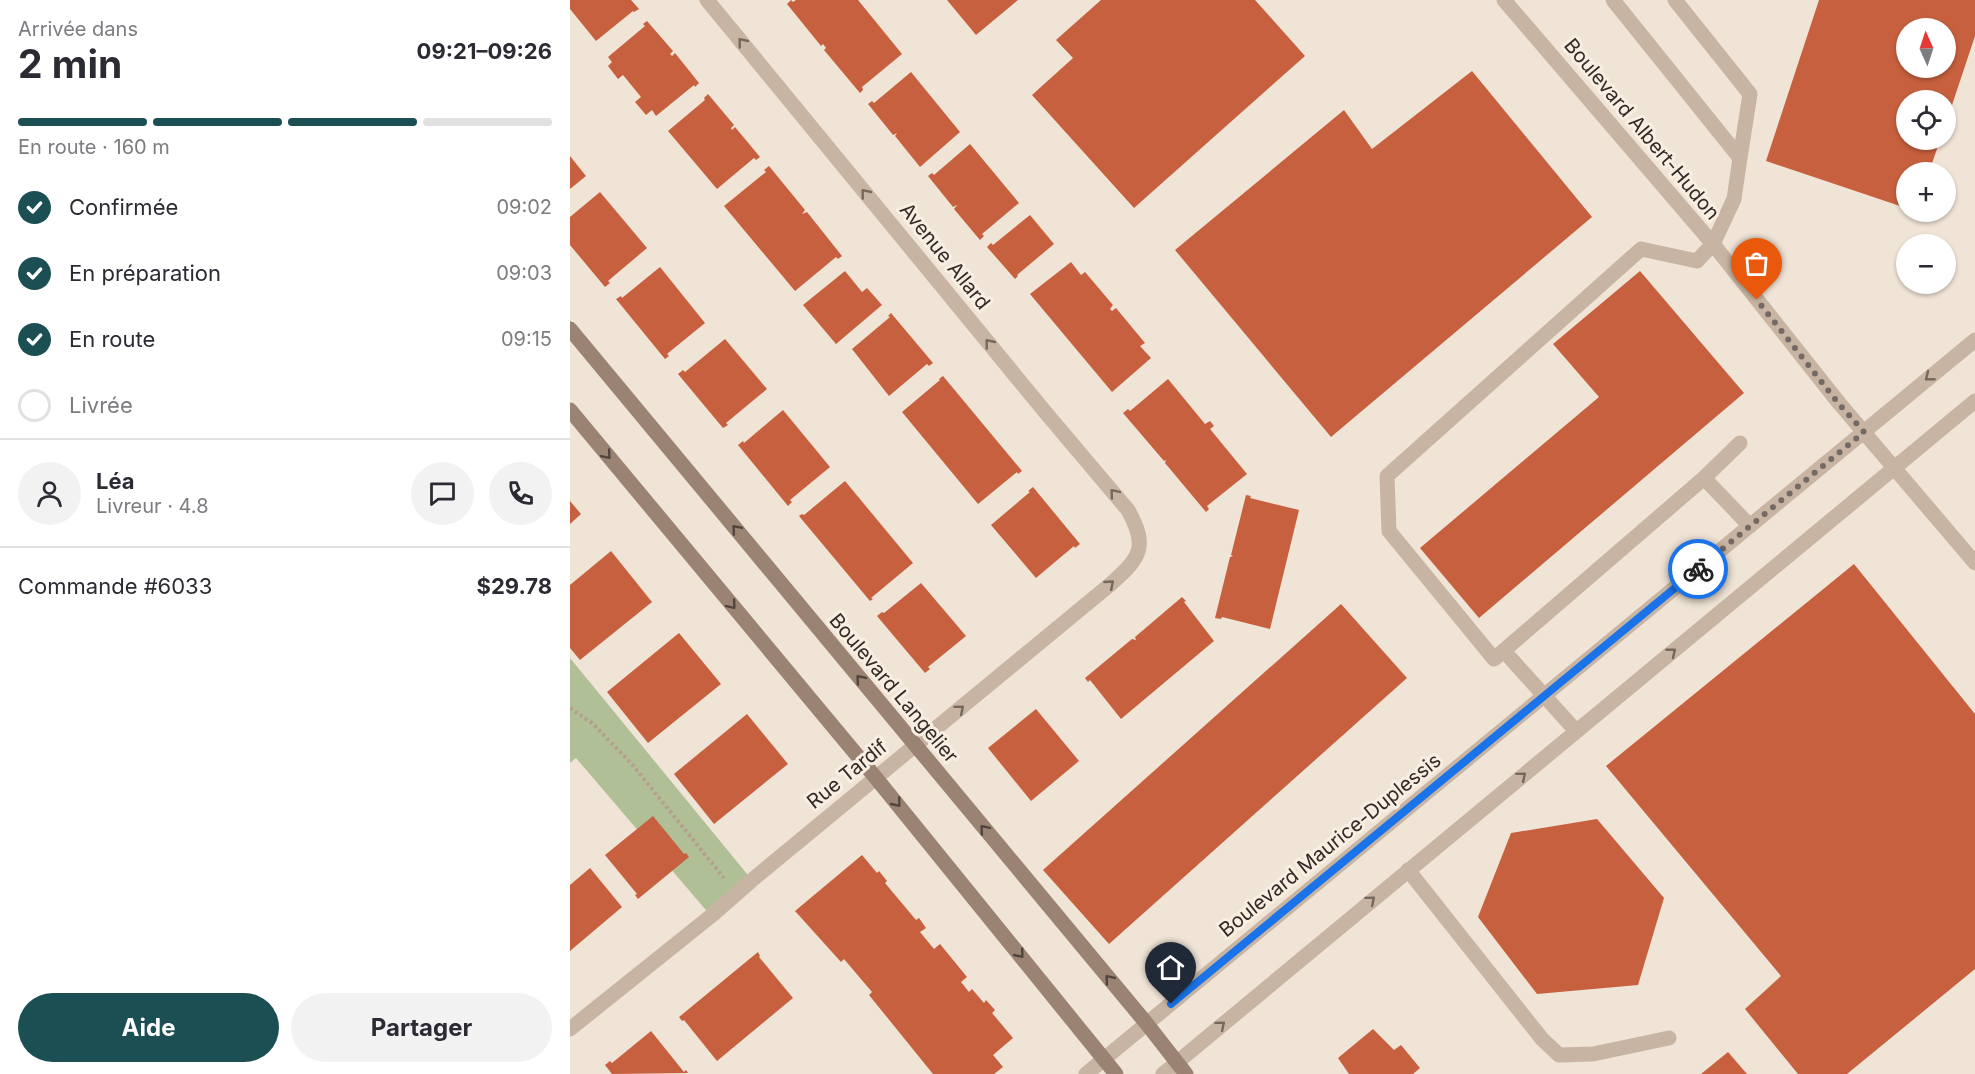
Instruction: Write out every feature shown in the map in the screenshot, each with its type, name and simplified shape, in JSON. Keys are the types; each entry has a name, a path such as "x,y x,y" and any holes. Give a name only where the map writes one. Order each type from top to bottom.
{"main road":[{"name":"Boulevard Langelier","path":"570,329 1147,1024 1181,1068"},
{"path":"570,410 876,778 1116,1074"}],"street":[{"name":"Avenue Allard","path":"707,0 1128,510 1137,527 1141,544"},
{"name":"Boulevard Albert-Hudon","path":"1504,0 1713,244 1839,404 1975,563"},
{"path":"1612,0 1740,158"},
{"path":"1675,0 1750,94 1734,199 1713,244 1697,261 1641,249 1387,476 1389,531 1494,659 1704,478 1740,443"},
{"name":"Boulevard Maurice-Duplessis","path":"1086,1074 1975,340"},
{"path":"1162,1074 1181,1068 1408,870 1975,401"},
{"path":"1704,478 1750,526"},
{"name":"Rue Tardif","path":"570,1029 737,894 1131,566 1141,544"},
{"path":"1504,651 1576,731"},
{"path":"1408,870 1542,1039 1559,1056 1593,1054 1669,1038"}],"path":[{"path":"570,708 592,723 631,763 737,894"}],"green space":[{"path":"570,658 752,880 711,916 576,758 570,763"}],"building":[{"path":"570,0 631,0 639,9 633,11 596,41 570,9"},
{"path":"791,0 793,2 796,0 858,0 902,54 862,87 863,90 860,93 824,50 826,48 823,44 821,46 787,4"},
{"path":"947,0 1018,0 976,35"},
{"path":"1101,0 1255,0 1305,56 1134,208 1032,95 1073,58 1056,40"},
{"path":"1819,0 1975,0 1975,36 1956,93 1956,90 1896,90 1896,150 1937,150 1932,162 1896,162 1896,205 1766,161"},
{"path":"647,21 673,51 670,54 672,56 675,53 699,83 656,116 652,110 646,115 635,102 641,97 623,75 618,79 608,66 612,62 608,57 645,26 643,24"},
{"path":"1472,71 1592,217 1331,437 1175,250 1344,110 1372,149"},
{"path":"911,72 960,132 920,167 895,136 897,133 893,135 868,104 872,101 874,103"},
{"path":"708,94 734,125 732,130 735,127 760,157 756,160 754,158 717,189 668,131 705,100"},
{"path":"970,144 1019,203 982,234 984,236 980,240 954,209 957,205 953,207 928,176 932,173 934,175"},
{"path":"570,156 586,176 570,189"},
{"path":"769,166 805,210 802,214 807,212 842,256 838,259 836,257 795,291 724,206 766,172 764,170"},
{"path":"600,192 647,248 608,281 610,283 605,287 570,245 570,217"},
{"path":"1030,215 1054,244 1015,279 987,247 991,243 993,245"},
{"path":"1071,262 1081,275 1085,272 1113,305 1110,309 1112,311 1116,308 1145,343 1140,346 1151,358 1112,392 1030,294"},
{"path":"660,267 705,323 667,354 669,356 665,359 616,299 621,296 622,298"},
{"path":"845,271 862,292 867,288 882,305 836,344 803,305"},
{"path":"1640,271 1744,393 1479,618 1420,548 1599,397 1553,344"},
{"path":"891,313 933,363 929,366 927,364 889,396 852,349 890,317 888,316"},
{"path":"725,339 767,389 723,428 678,374 683,370 685,372"},
{"path":"943,376 1022,471 1018,474 1017,472 978,504 902,412"},
{"path":"1168,379 1205,424 1210,421 1214,426 1210,429 1247,474 1207,506 1209,509 1206,512 1165,463 1166,460 1164,461 1123,413 1128,409 1130,411"},
{"path":"783,410 830,467 790,500 792,502 788,506 738,445 743,441 744,443"},
{"path":"845,481 913,563 870,601 799,516 804,515"},
{"path":"1033,487 1080,544 1075,548 1074,546 1036,578 991,525"},
{"path":"1246,495 1299,510 1270,629 1222,617 1221,619 1215,618 1230,557 1233,556 1231,555"},
{"path":"570,501 581,514 570,524"},
{"path":"611,551 652,602 580,660 570,648 570,585"},
{"path":"1854,564 1975,714 1975,969 1847,1074 1798,1074 1745,1009 1781,976 1606,766"},
{"path":"921,583 966,636 928,667 930,669 925,673 877,616 884,613"},
{"path":"1182,597 1214,641 1121,719 1090,680 1088,682 1085,678 1132,639 1136,640 1135,637"},
{"path":"1341,604 1407,678 1109,944 1043,870"},
{"path":"679,633 721,684 648,743 607,692"},
{"path":"1036,709 1079,761 1031,801 988,748"},
{"path":"747,714 788,764 714,824 674,774"},
{"path":"653,816 689,857 638,899 635,895 637,894 605,855"},
{"path":"1597,819 1664,898 1638,985 1537,994 1478,917 1511,833"},
{"path":"862,855 877,873 879,871 887,881 885,883 916,920 919,918 926,928 920,932 934,949 940,944 967,977 961,982 969,992 972,989 984,1003 986,1000 995,1010 992,1013 1013,1038 993,1055 1003,1067 994,1074 933,1074 869,995 872,992 844,959 841,962 795,911"},
{"path":"590,868 622,907 570,951 570,885"},
{"path":"758,952 759,957 793,998 717,1061 684,1020 682,1021 679,1017"},
{"path":"1373,1029 1394,1050 1401,1045 1420,1068 1413,1074 1349,1074 1338,1058"},
{"path":"651,1031 684,1072 686,1070 688,1073 612,1074 605,1065 610,1061 612,1063"},
{"path":"1728,1052 1747,1074 1701,1074"}],"way so far":[{"path":"1698,569 1864,432 1757,300"}],"route":[{"path":"1171,1004 1698,569"}]}
